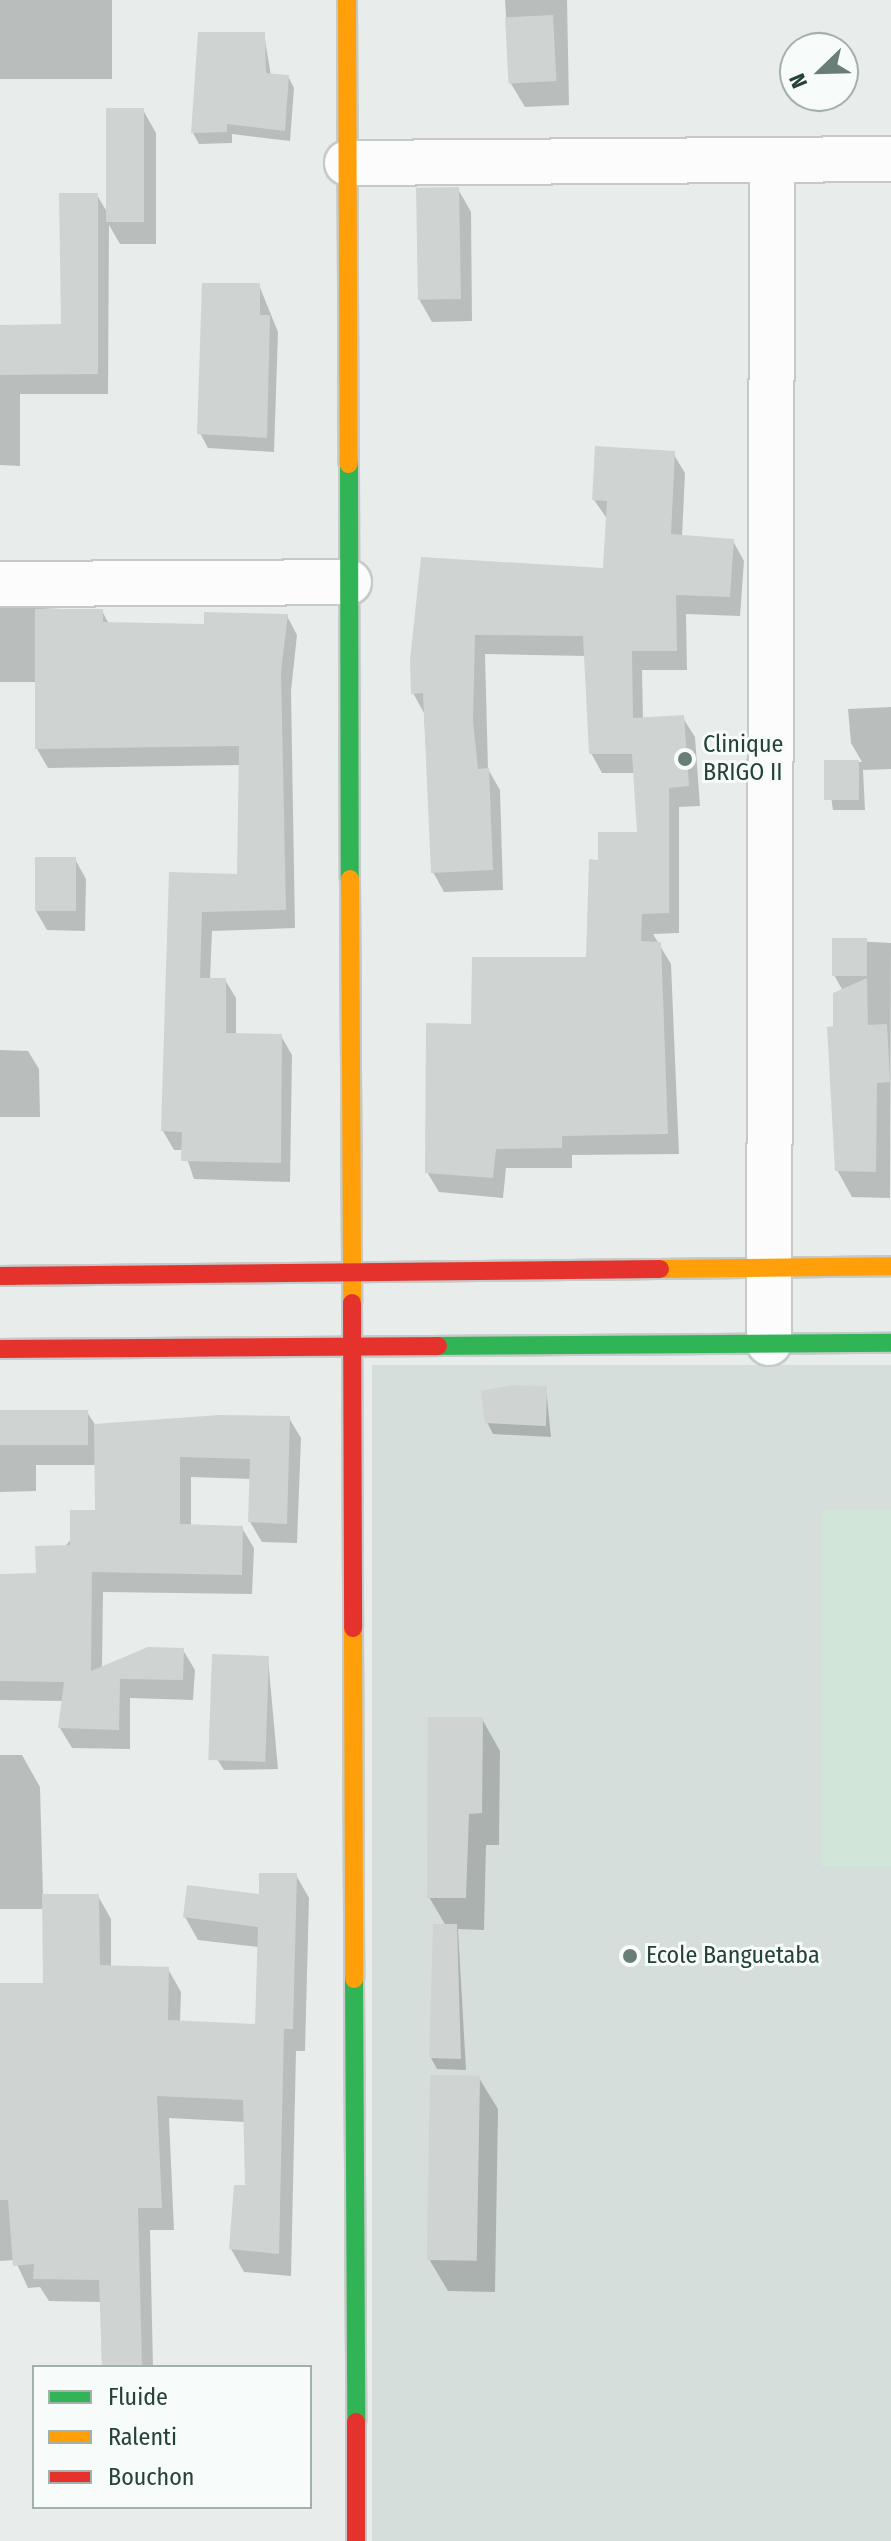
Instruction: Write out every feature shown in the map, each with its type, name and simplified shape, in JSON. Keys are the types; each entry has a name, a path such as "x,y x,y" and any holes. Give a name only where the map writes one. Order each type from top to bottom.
{"street":[{"path":"347,0 356,2541"},
{"path":"347,163 772,163 891,159"},
{"path":"769,1343 772,163"},
{"path":"0,584 349,582"},
{"path":"0,1276 891,1266"},
{"path":"0,1349 891,1343"}],"shaded area":[{"name":"Ecole Banguetaba","path":"372,1365 891,1365 891,2541 372,2541"}],"green space":[{"path":"822,1510 891,1510 891,1867 822,1867"}],"building":[{"path":"553,15 556,81 509,83 505,18"},
{"path":"198,32 265,32 266,73 289,75 285,131 227,124 227,132 191,133"},
{"path":"106,108 144,108 144,222 106,222"},
{"path":"459,187 461,299 418,300 416,188"},
{"path":"59,193 98,193 98,374 0,375 0,325 61,324"},
{"path":"202,283 260,283 260,315 270,315 267,438 197,434"},
{"path":"595,446 675,451 671,534 734,539 730,597 676,595 677,651 632,651 633,718 684,715 689,786 669,788 669,913 642,914 641,941 661,942 668,1134 562,1136 562,1148 496,1149 493,1178 425,1173 426,1023 471,1024 472,957 586,957 589,859 598,860 598,832 637,832 632,754 589,754 583,636 475,635 473,721 478,769 489,768 493,870 431,873 423,693 411,694 410,660 421,557 603,568 607,501 592,500"},
{"path":"35,609 103,609 103,622 204,624 204,612 288,614 281,671 286,910 202,912 200,978 226,978 226,1033 282,1034 281,1163 181,1161 182,1132 161,1131 169,872 237,874 239,746 35,749"},
{"path":"824,760 859,760 859,800 824,800"},
{"path":"35,857 76,857 76,911 35,911"},
{"path":"832,938 867,938 867,976 832,976"},
{"path":"867,978 868,1025 887,1024 890,1082 877,1083 876,1172 835,1171 827,1027 833,1026 833,993"},
{"path":"512,1385 547,1386 546,1426 485,1423 481,1391"},
{"path":"0,1410 88,1410 88,1445 0,1445"},
{"path":"219,1415 290,1416 287,1524 248,1522 250,1459 180,1457 180,1524 243,1526 242,1575 92,1572 91,1671 148,1647 184,1648 183,1680 120,1679 119,1730 58,1728 64,1682 0,1681 0,1574 36,1573 35,1546 70,1545 70,1510 95,1510 94,1424"},
{"path":"212,1654 269,1656 265,1762 208,1760"},
{"path":"428,1717 483,1717 482,1813 469,1814 466,1898 427,1898"},
{"path":"259,1873 297,1873 293,2029 284,2029 279,2254 229,2249 234,2185 245,2185 243,2100 157,2096 162,2208 138,2208 142,2365 102,2365 99,2280 33,2279 34,2264 13,2266 8,2200 0,2200 0,1983 43,1983 42,1894 99,1894 100,1965 169,1967 168,2020 255,2024 258,1927 183,1917 187,1885 259,1894"},
{"path":"433,1924 457,1924 461,2059 429,2058"},
{"path":"430,2075 480,2076 477,2261 427,2260"}],"traffic: fast":[{"path":"349,464 350,879"},
{"path":"438,1346 891,1343"},
{"path":"354,1979 356,2422"}],"traffic: slow":[{"path":"347,0 349,464"},
{"path":"350,879 352,1303"},
{"path":"660,1269 891,1266"},
{"path":"353,1628 354,1979"}],"traffic: jam":[{"path":"0,1276 660,1269"},
{"path":"352,1303 353,1628"},
{"path":"0,1349 438,1346"},
{"path":"356,2422 356,2541"}],"place":[{"name":"Clinique BRIGO II","path":"685,759"},
{"name":"Ecole Banguetaba","path":"630,1956"}]}
